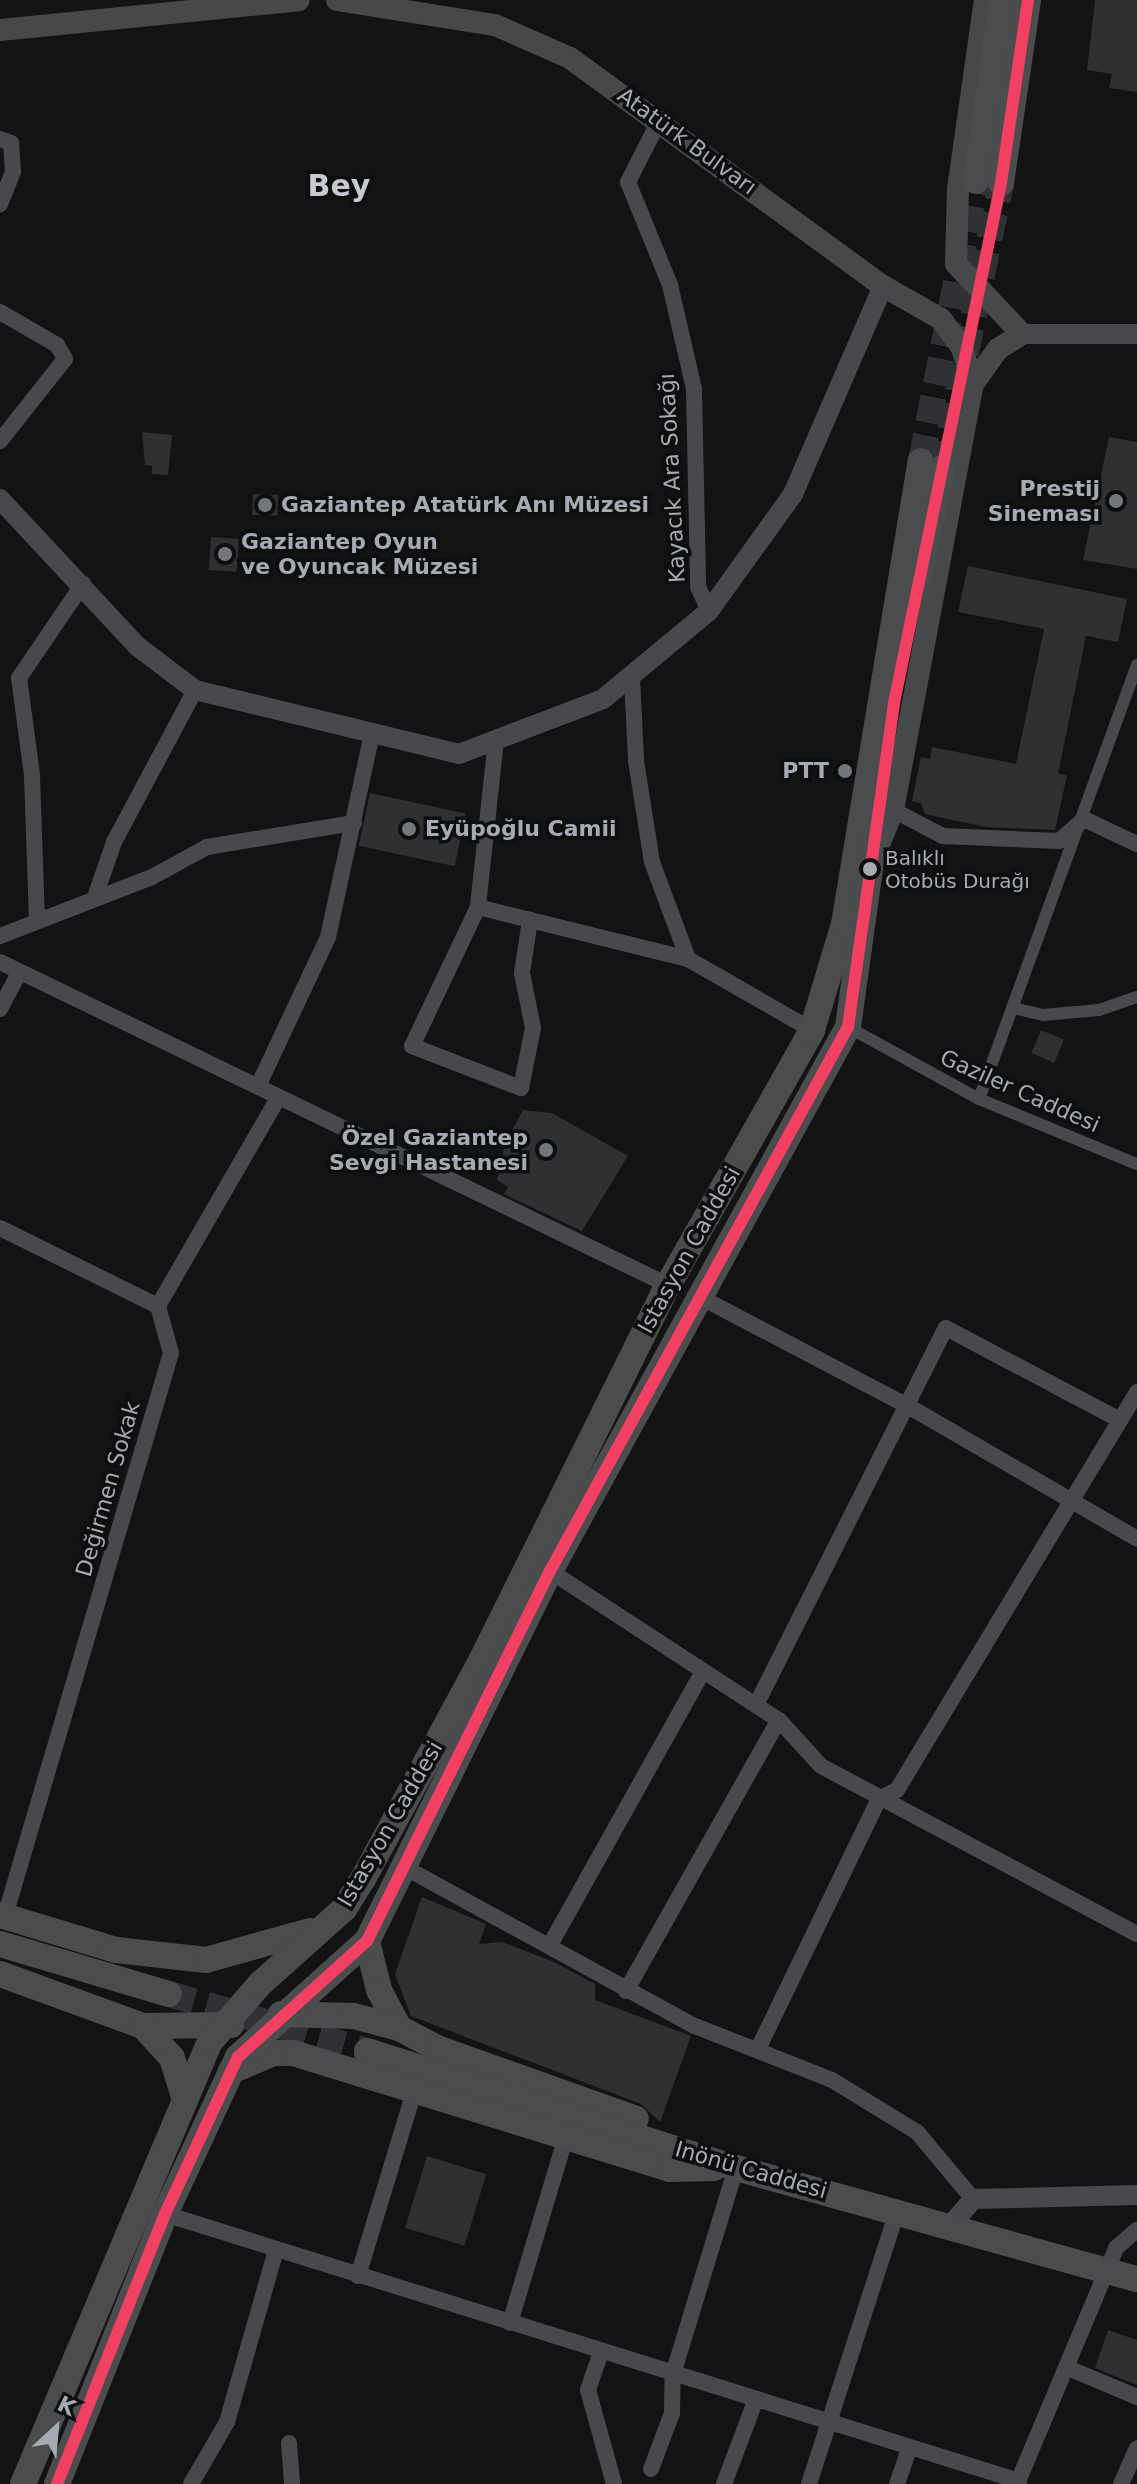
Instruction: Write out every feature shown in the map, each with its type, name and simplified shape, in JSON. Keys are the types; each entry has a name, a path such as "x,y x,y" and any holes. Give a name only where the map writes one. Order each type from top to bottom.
{"main road":[{"path":"0,30 298,0"},
{"name":"Atatürk Bulvarı","path":"337,0 495,25 570,58 660,119 883,286 941,319 962,348 973,384"},
{"path":"57,2484 165,2214 231,2071 256,2036 289,2013 367,1941 550,1571 848,1027 874,858 893,810 973,384 998,349 1022,334 956,264 958,189 985,0"},
{"path":"1002,0 988,182 1028,0"},
{"name":"Istasyon Caddesi","path":"23,2484 184,2097 222,2026 278,1966 344,1909 415,1788 668,1285 812,1030 844,924 932,464 894,703 874,858"},
{"path":"2,1915 116,1950 206,1960 236,1956 321,1928"},
{"path":"367,1941 379,1990 399,2028"},
{"path":"0,1944 169,1994"},
{"path":"0,1974 143,2026 222,2026 289,2013 354,2016 399,2028 450,2054 692,2141 736,2168"},
{"path":"143,2026 172,2058 184,2097"},
{"name":"Inönü Caddesi","path":"367,2051 736,2168 1137,2279"},
{"path":"231,2071 274,2053 293,2053 415,2088 670,2169 736,2168"}],"street":[{"name":"Kayacık Ara Sokağı","path":"660,119 628,182 670,285 694,389 698,587 709,611"},
{"path":"0,139 11,143 13,172 0,205"},
{"path":"0,499 83,584 137,646 195,690 371,738 459,754 603,699 709,611 793,494 883,286"},
{"path":"0,312 57,345 65,359 0,441"},
{"path":"1022,334 1137,334"},
{"path":"37,920 32,775 19,678 83,584"},
{"path":"979,1099 1084,819 1137,665"},
{"path":"632,678 636,761 652,862 688,959"},
{"path":"96,894 114,842 195,690"},
{"path":"258,1086 328,937 371,738"},
{"path":"496,740 478,907 412,1046 521,1088 533,1028 522,973 530,920"},
{"path":"893,810 943,836 1020,842 1059,841 1084,819"},
{"path":"1084,819 1137,844"},
{"path":"0,936 96,894 152,877 207,847 354,823"},
{"path":"478,907 688,959 812,1030"},
{"path":"0,962 668,1285"},
{"path":"0,1009 19,973"},
{"path":"1013,1008 1043,1015 1099,1010 1137,997"},
{"name":"Gaziler Caddesi","path":"848,1027 979,1099 1137,1164"},
{"path":"0,1228 158,1306 278,1098"},
{"path":"700,1297 908,1406 1137,1539"},
{"name":"Değirmen Sokak","path":"2,1915 171,1353 158,1306"},
{"path":"756,1705 946,1328 1120,1420"},
{"path":"759,2047 879,1799 897,1790 1137,1392"},
{"path":"550,1571 779,1720 821,1766 1137,1934"},
{"path":"550,1945 703,1671"},
{"path":"626,1991 779,1720"},
{"path":"404,1867 550,1945 626,1991 724,2039 759,2047 832,2080 917,2132 973,2199"},
{"path":"358,2276 415,2088"},
{"path":"510,2323 566,2136"},
{"path":"651,2469 672,2413 673,2374 736,2168"},
{"path":"949,2227 973,2199 1137,2195"},
{"path":"809,2484 897,2212"},
{"path":"165,2214 1018,2482 1110,2270 1116,2248 1137,2230"},
{"path":"191,2484 227,2422 276,2250"},
{"path":"601,2352 588,2390 614,2484"},
{"path":"1068,2368 1137,2397"},
{"path":"724,2484 756,2399"},
{"path":"289,2443 292,2484"},
{"path":"897,2484 910,2447"},
{"path":"1121,2484 1137,2448"}],"building":[{"path":"1095,0 1137,0 1137,92 1109,88 1112,74 1087,70"},
{"path":"142,432 172,435 168,475 152,474 152,466 145,465"},
{"name":"Prestij Sineması","path":"1109,437 1137,442 1137,569 1083,560"},
{"name":"Gaziantep Atatürk Anı Müzesi","path":"253,494 278,495 277,516 252,515"},
{"name":"Gaziantep Oyun ve Oyuncak Müzesi","path":"211,537 239,539 237,572 209,570"},
{"path":"968,566 1127,599 1118,642 1086,636 1058,774 1067,775 1055,830 986,827 925,814 921,803 912,801 921,757 930,759 932,747 1016,764 1044,629 958,612"},
{"name":"Eyüpoğlu Camii","path":"370,793 466,813 455,866 359,846"},
{"path":"1041,1030 1064,1040 1054,1063 1031,1053"},
{"path":"523,1110 552,1113 628,1156 582,1231 504,1194 508,1187 497,1180 505,1143"},
{"path":"422,1897 486,1924 479,1944 502,1942 554,1962 595,1984 595,2000 691,2036 660,2122 641,2104 411,2016 395,1974"},
{"path":"427,2156 486,2174 464,2246 405,2228"},
{"path":"1108,2330 1137,2340 1137,2385 1095,2368"}],"tunnel":[{"path":"921,461 976,181"},
{"path":"942,468 1001,183"},
{"path":"169,1994 367,2051"}],"transit line":[{"path":"57,2484 165,2214 238,2057 367,1941 550,1571 848,1027 894,703 1001,183 1028,0"}],"place":[{"name":"Prestij Sineması","path":"1116,501"},
{"name":"Gaziantep Atatürk Anı Müzesi","path":"265,505"},
{"name":"Gaziantep Oyun ve Oyuncak Müzesi","path":"225,554"},
{"name":"PTT","path":"845,771"},
{"name":"Eyüpoğlu Camii","path":"409,829"},
{"name":"Balıklı Otobüs Durağı","path":"870,869"},
{"name":"Özel Gaziantep Sevgi Hastanesi","path":"546,1150"}],"district":[{"name":"Bey","path":"339,186"}]}
